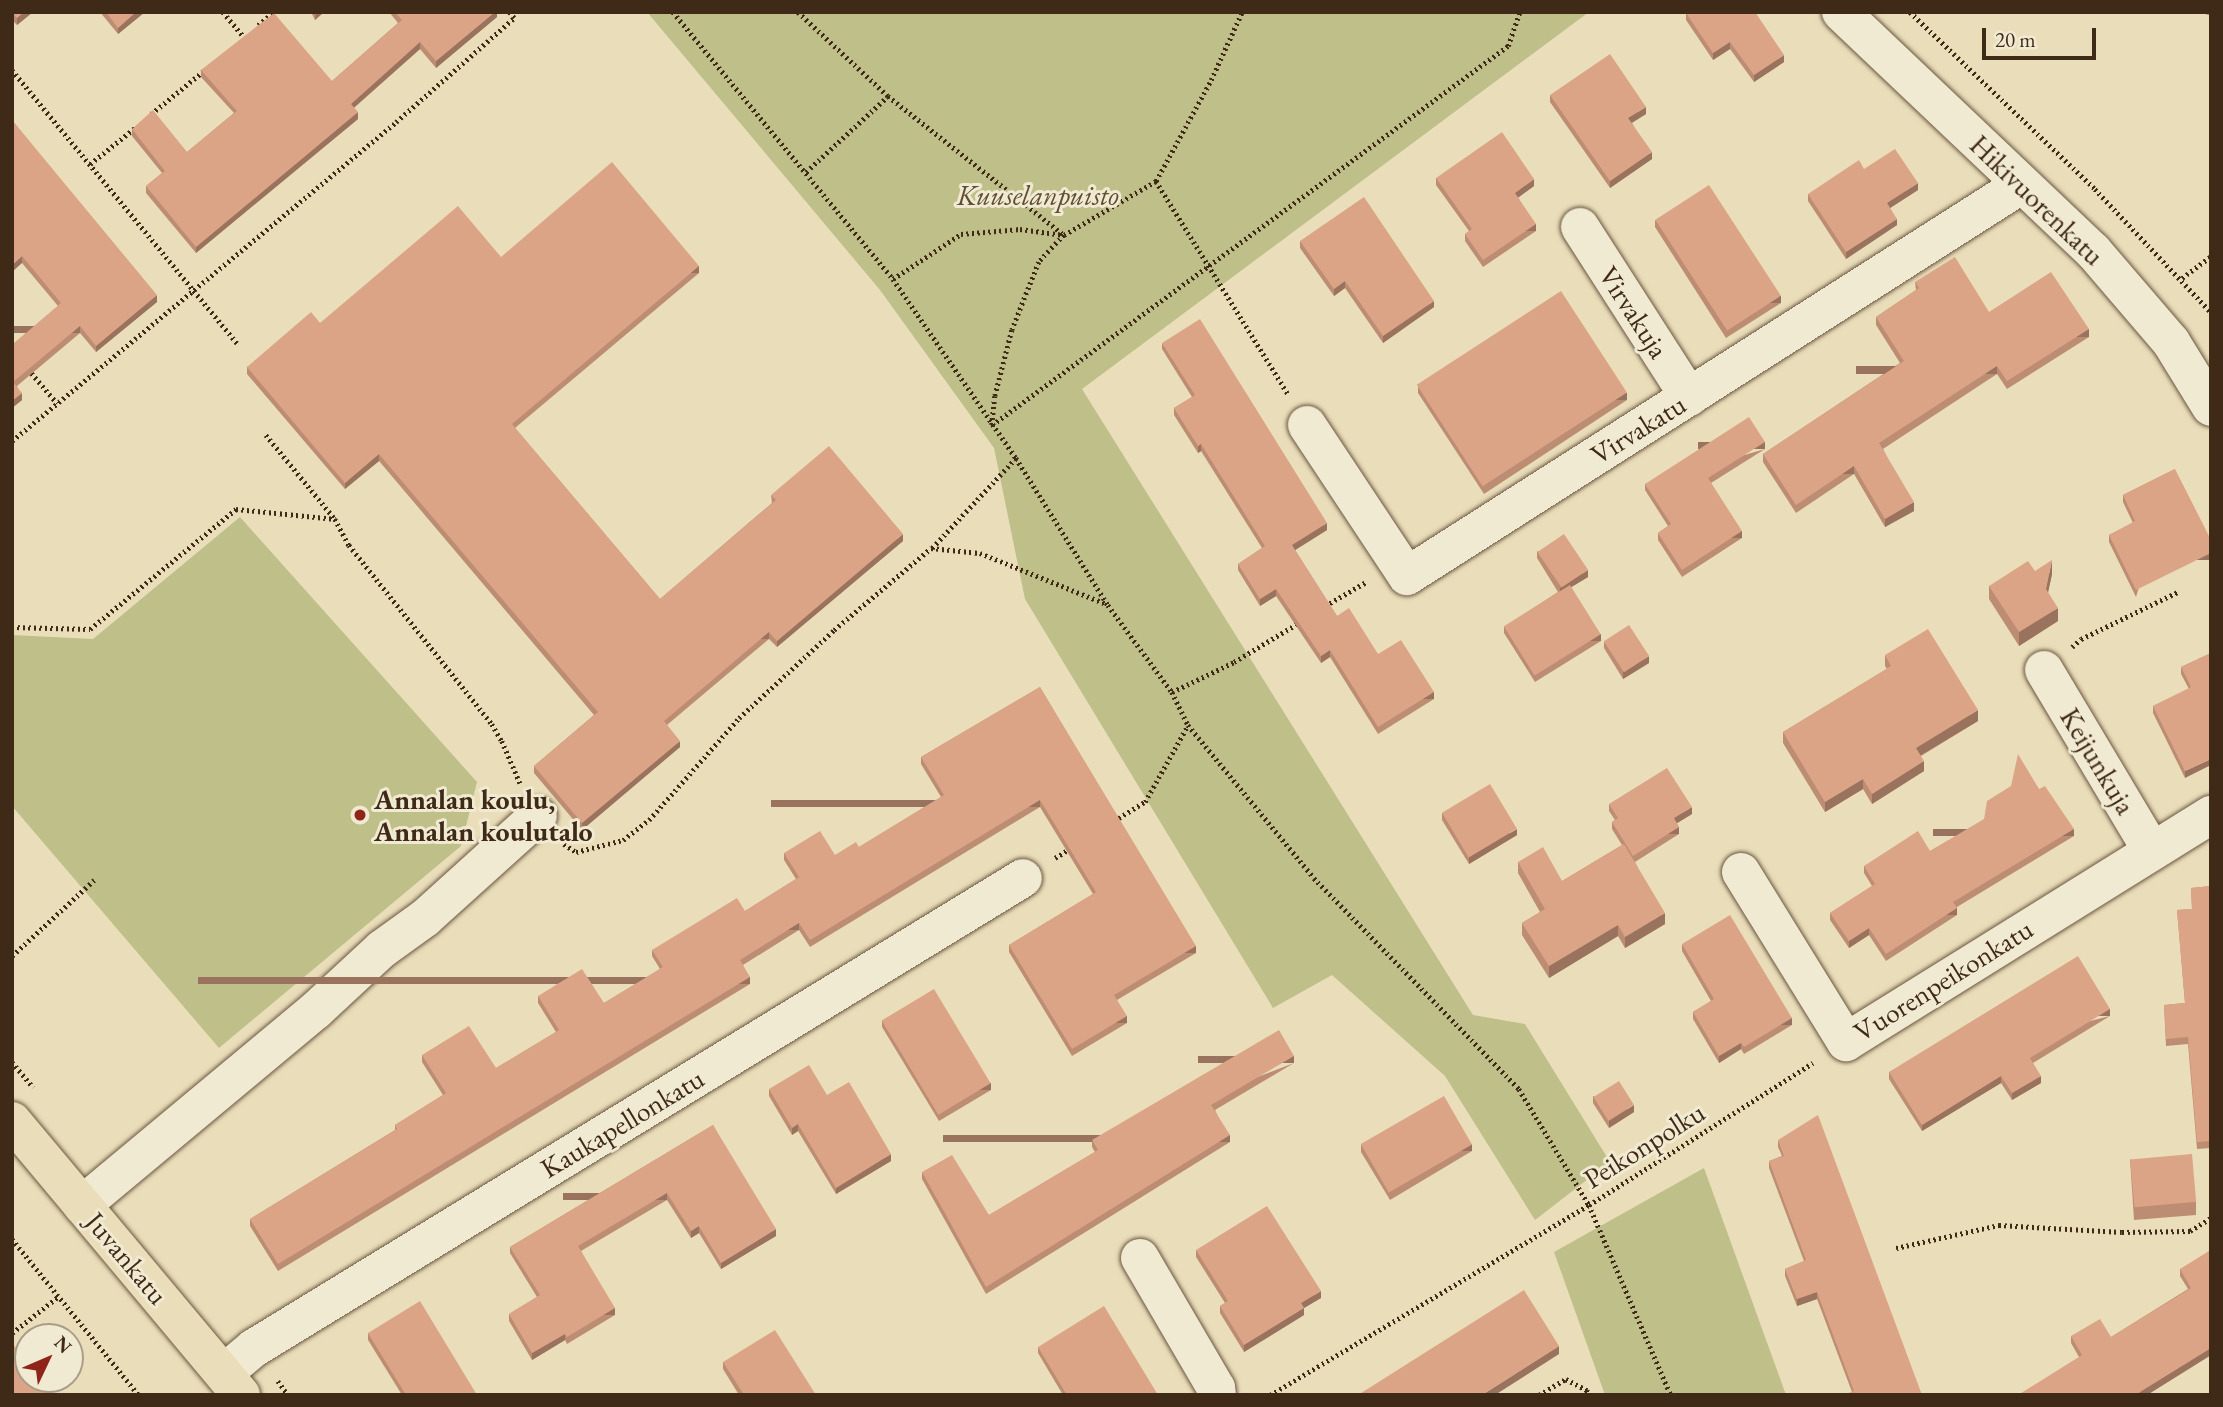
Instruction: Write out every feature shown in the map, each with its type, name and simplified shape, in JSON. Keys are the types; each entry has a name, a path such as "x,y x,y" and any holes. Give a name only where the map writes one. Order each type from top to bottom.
{"main road":[{"name":"Juvankatu","path":"12,1121 233,1384"}],"street":[{"name":"Hikivuorenkatu","path":"1841,12 2093,251 2171,342 2211,407"},
{"name":"Virvakatu","path":"1396,563 1407,576 2021,185"},
{"name":"Virvakuja","path":"1580,227 1689,397"},
{"path":"1307,425 1396,563"},
{"name":"Keijunkuja","path":"2044,670 2152,851"},
{"name":"Vuorenpeikonkatu","path":"1741,872 1846,1042 2211,815"},
{"path":"82,1205 315,1011 382,949 425,918 538,816"},
{"name":"Kaukapellonkatu","path":"233,1384 265,1340 1023,878"},
{"path":"1140,1258 1216,1388 1217,1395"}],"path":[{"path":"223,12 244,37"},
{"path":"233,46 274,12"},
{"path":"12,441 195,291 505,27 514,18 509,12"},
{"path":"673,12 893,279 1016,458 1108,605 1172,692 1188,725 1314,878 1520,1090 1589,1205 1671,1395"},
{"path":"798,12 888,96 1064,235"},
{"path":"992,425 995,396 1017,319 1039,262 1064,235 1156,181 1211,80 1242,12"},
{"path":"992,425 1508,46 1520,12"},
{"path":"1910,12 2095,189 2182,278 2211,312"},
{"path":"90,164 213,63"},
{"path":"12,70 237,343"},
{"path":"806,172 888,96"},
{"path":"1156,181 1307,425"},
{"path":"893,279 961,234 1020,229 1064,235"},
{"path":"2182,278 2211,256"},
{"path":"21,361 57,403"},
{"path":"266,435 335,519 349,545 492,724 538,816 560,841 576,852 623,841 649,820 739,718 834,630 931,548 1016,458"},
{"path":"12,627 90,629 236,509 335,519"},
{"path":"931,548 980,553 1108,605"},
{"path":"1315,612 1396,563"},
{"path":"2044,670 2081,639 2178,593"},
{"path":"1172,692 1234,662 1304,620"},
{"path":"1112,823 1145,802 1188,725"},
{"path":"1023,878 1078,844"},
{"path":"12,956 94,880"},
{"name":"Peikonpolku","path":"1270,1395 1589,1205 1846,1042"},
{"path":"1896,1248 1999,1225 2122,1232 2190,1231 2211,1218"},
{"path":"12,1239 139,1395"},
{"path":"12,1333 59,1296"},
{"path":"1539,1395 1566,1379 1587,1390 1589,1395"}],"green space":[{"name":"Kuuselanpuisto","path":"647,12 1589,12 1082,389 1473,1015 1525,1024 1610,1162 1535,1220 1445,1076 1332,975 1273,1008 1025,599 994,448 880,290"},
{"path":"240,517 477,782 461,846 219,1048 12,806 12,635 93,639"},
{"path":"1704,1168 1786,1395 1605,1395 1554,1252"}],"building":[{"path":"12,12 24,12 17,18"},
{"path":"106,12 136,12 118,28"},
{"path":"395,12 495,12 436,61 420,42 351,104 358,112 196,247 146,186 165,171 132,129 153,110 187,152 237,111 201,70 274,13 332,81 402,20"},
{"path":"1687,12 1755,12 1784,55 1754,75 1730,42 1713,53"},
{"path":"1610,54 1646,107 1628,118 1652,152 1610,181 1550,95"},
{"path":"12,120 157,295 96,346 80,326 13,382 22,393 12,401 12,345 61,303 22,256 12,265"},
{"path":"1502,132 1534,179 1515,193 1536,224 1483,260 1465,234 1472,229 1436,178"},
{"path":"1895,149 1918,183 1887,203 1897,219 1846,252 1808,194 1859,160 1864,169"},
{"path":"612,162 699,266 512,424 660,599 776,500 771,495 829,446 903,534 777,641 769,632 664,721 680,741 582,823 534,766 598,712 379,454 345,483 247,367 311,312 320,323 458,206 501,257"},
{"path":"1709,185 1781,296 1727,331 1655,220"},
{"path":"1364,197 1434,301 1383,336 1345,281 1334,289 1300,241"},
{"path":"1955,257 1989,312 2051,272 2089,329 2007,381 1997,366 1879,443 1914,502 1885,519 1854,466 1796,505 1763,454 1904,361 1876,317 1919,288 1915,282"},
{"path":"1561,291 1627,392 1483,486 1417,385"},
{"path":"1200,319 1327,523 1292,545 1337,616 1349,608 1378,654 1401,640 1434,692 1378,727 1330,650 1321,656 1276,589 1260,599 1238,564 1265,546 1201,444 1198,446 1174,408 1195,395 1162,343"},
{"path":"1749,417 1765,442 1708,478 1742,531 1682,570 1658,533 1671,524 1645,484"},
{"path":"2175,469 2211,540 2211,553 2136,590 2109,535 2135,521 2123,495"},
{"path":"1564,534 1588,570 1562,588 1537,552"},
{"path":"2052,560 2046,589 2058,608 2019,632 1989,586 2028,561 2035,571"},
{"path":"1570,585 1601,634 1535,676 1504,626"},
{"path":"1629,625 1649,656 1624,672 1604,641"},
{"path":"1928,629 1978,710 1916,748 1924,761 1872,794 1863,779 1825,802 1783,732 1891,666 1885,655"},
{"path":"2211,653 2211,759 2185,771 2153,706 2191,687 2181,667"},
{"path":"1040,687 1196,946 1114,995 1127,1016 1072,1049 1009,945 1096,892 1040,800 810,940 799,923 740,960 750,977 278,1264 250,1219 397,1129 395,1125 446,1093 422,1055 469,1026 496,1068 559,1030 538,996 582,969 604,1003 663,967 652,950 737,898 745,911 799,877 784,853 820,831 835,855 856,842 859,847 944,795 921,757"},
{"path":"2018,754 2039,789 2045,786 2074,829 1953,902 1957,908 1886,954 1869,928 1849,941 1830,913 1875,884 1864,866 1918,831 1930,851 1984,819 1987,801 2011,786"},
{"path":"1667,768 1692,807 1674,818 1679,827 1633,856 1612,822 1618,818 1609,804"},
{"path":"1490,784 1517,829 1469,857 1442,813"},
{"path":"1624,844 1665,913 1625,937 1618,925 1549,966 1522,923 1545,909 1518,862 1543,847 1562,881"},
{"path":"2211,886 2211,1141 2197,1142 2188,1037 2166,1039 2164,1005 2185,1003 2177,910 2192,909 2191,888"},
{"path":"1730,915 1792,1018 1744,1047 1741,1043 1719,1056 1693,1012 1714,999 1682,944"},
{"path":"2078,956 2110,1009 2030,1058 2041,1076 2012,1093 2001,1076 1922,1125 1889,1072"},
{"path":"934,989 991,1083 938,1115 882,1020"},
{"path":"1279,1030 1294,1056 1211,1105 1230,1135 986,1287 922,1172 952,1155 989,1215 1098,1150 1092,1140"},
{"path":"809,1065 827,1095 849,1082 891,1154 836,1188 798,1124 792,1128 769,1089"},
{"path":"1619,1081 1634,1105 1608,1121 1594,1097"},
{"path":"1444,1096 1472,1144 1389,1192 1361,1144"},
{"path":"1818,1115 1922,1395 1843,1395 1854,1391 1817,1292 1797,1299 1785,1269 1806,1260 1769,1161 1784,1156 1778,1140"},
{"path":"713,1125 776,1229 721,1263 699,1226 691,1231 667,1193 578,1246 615,1308 567,1337 565,1334 532,1353 509,1314 540,1295 510,1247"},
{"path":"2192,1154 2196,1202 2134,1207 2130,1159"},
{"path":"1267,1206 1321,1291 1301,1303 1304,1308 1244,1345 1220,1306 1228,1301 1196,1250"},
{"path":"2209,1251 2211,1348 2135,1395 2018,1395 2082,1355 2071,1336 2100,1319 2111,1337 2191,1288 2180,1269"},
{"path":"1524,1290 1559,1346 1482,1395 1358,1395"},
{"path":"420,1301 477,1395 406,1395 368,1333"},
{"path":"1104,1306 1158,1395 1067,1395 1038,1347"},
{"path":"775,1330 816,1395 744,1395 723,1362"},
{"path":"12,1343 14,1393 55,1395 12,1395"}],"place":[{"name":"Annalan koulu, Annalan koulutalo","path":"360,815"}]}
